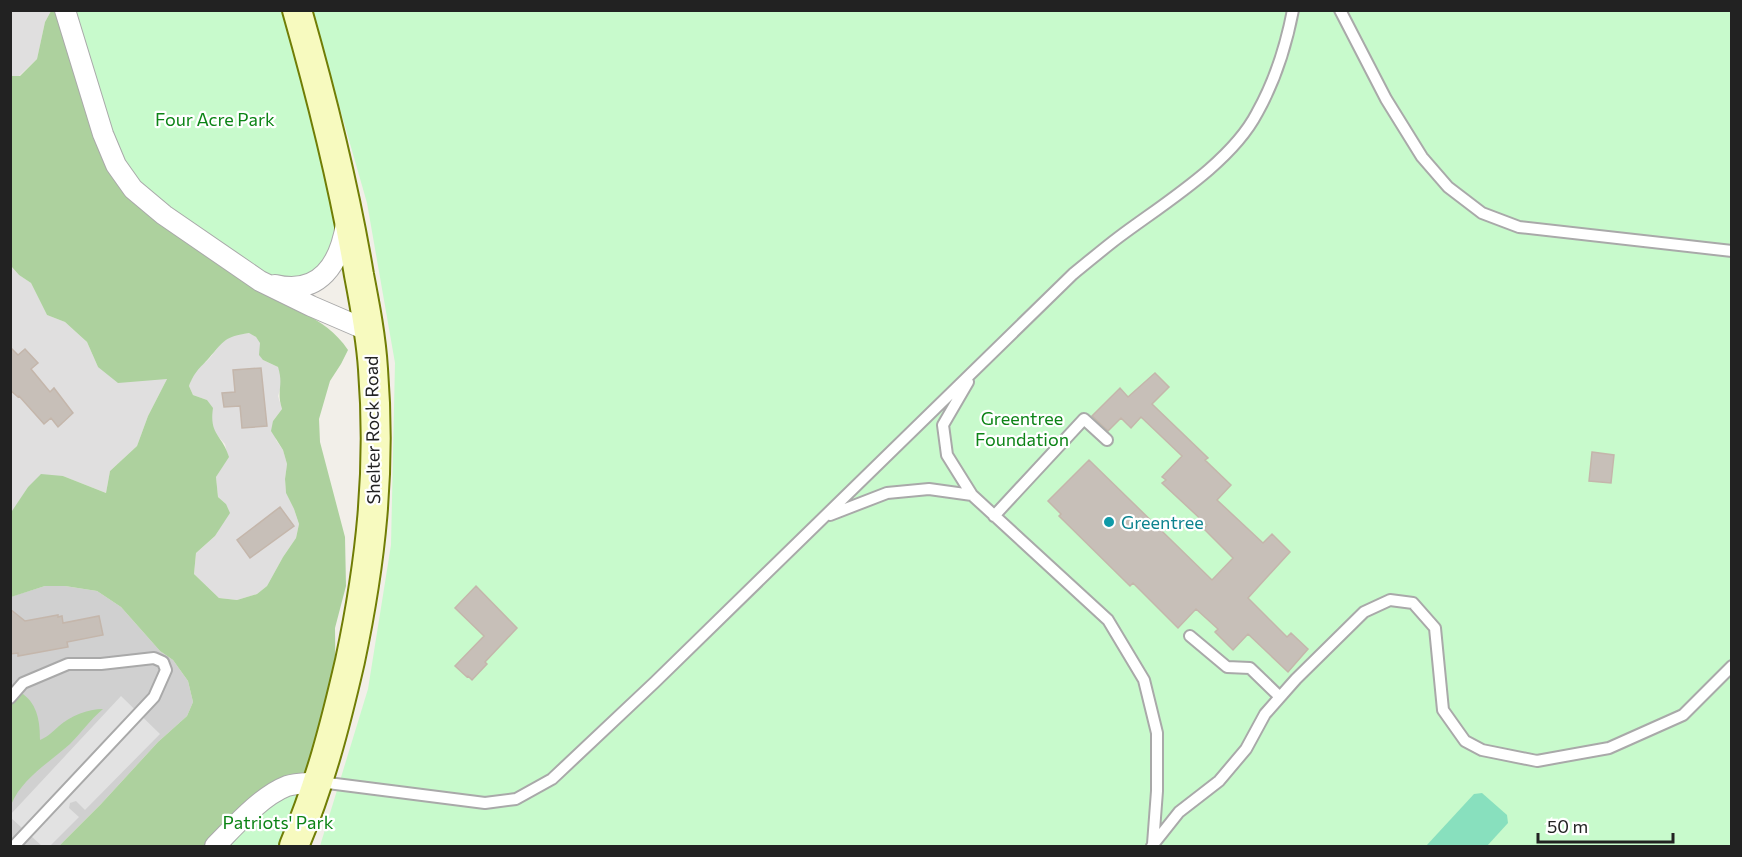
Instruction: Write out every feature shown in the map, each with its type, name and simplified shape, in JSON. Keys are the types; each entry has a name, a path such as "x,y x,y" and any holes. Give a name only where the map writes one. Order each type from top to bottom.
{"main road":[{"name":"Shelter Rock Road","path":"294,846 319,782 336,725 370,556 375,488 375,407 369,331 346,201 327,117 297,10"}],"street":[{"path":"65,10 104,134 123,176 144,200 260,281 369,331"},
{"path":"260,281 285,287 300,287 317,281 329,270 344,241 346,201"},
{"path":"215,846 252,810 272,795 287,786 319,782"}],"lane":[{"path":"319,782 485,803 516,799 552,779 1073,274 1117,238 1187,187 1228,152 1257,115 1286,46 1293,10"},
{"path":"1340,10 1386,99 1422,157 1448,187 1482,213 1520,227 1731,251"},
{"path":"975,370 943,425 947,455 972,495 1108,620 1144,680 1157,733 1157,791 1153,846"},
{"path":"994,516 1084,419 1107,440"},
{"path":"823,518 887,493 929,489 972,495"},
{"path":"1153,846 1179,812 1219,781 1246,749 1265,714 1296,679 1364,612 1390,600 1413,603 1435,628 1443,711 1465,741 1482,750 1537,761 1609,748 1683,715 1731,666"},
{"path":"1190,636 1227,667 1250,668 1280,697"},
{"path":"10,698 23,683 68,664 101,664 154,658 163,662 166,670 154,697 14,846"}],"shaded area":[{"path":"11,11 51,11 45,22 37,59 19,76 11,76"},
{"path":"10,265 31,283 47,315 65,322 87,342 98,367 167,379 148,416 137,446 110,471 106,493 63,476 28,487 11,514"},
{"path":"250,333 261,343 263,360 278,367 283,380 278,396 282,409 273,421 276,440 283,450 287,464 286,493 299,524 296,538 267,586 257,594 237,600 219,598 194,574 196,553 215,536 221,526 226,504 218,497 216,477 228,457 225,444 214,432 207,400 193,395 189,386 194,372 209,359 222,342 233,335"},
{"path":"45,586 65,586 97,591 121,607 160,651 173,660 188,681 193,702 187,716 158,742 59,846 11,846 10,597"},
{"path":"121,696 160,734 85,810 76,801 70,803 69,808 79,817 50,846 42,846 11,818 11,814"}],"green space":[{"path":"51,11 113,11 302,312 328,328 348,350 330,381 319,419 320,442 345,537 346,586 335,628 336,725 319,782 215,846 59,846 158,742 187,716 193,702 188,681 173,660 160,651 121,607 97,591 65,586 45,586 11,597 10,514 28,487 41,474 63,476 106,493 110,471 137,446 148,416 167,379 118,383 98,367 87,342 65,322 47,315 31,283 11,266 11,76 20,76 37,59 45,22","holes":["249,333 260,343 259,355 263,360 278,367 280,373 282,409 273,421 271,431 283,450 287,464 286,493 299,524 296,538 267,586 257,594 237,600 219,598 194,574 196,553 215,536 230,513 226,504 218,497 216,477 229,457 214,429 213,408 207,400 193,395 189,386 198,370 226,340"]},
{"name":"Four Acre Park","path":"65,11 297,11 346,201 337,258 285,287 133,189"},
{"name":"Greentree Foundation","path":"312,11 1731,11 1731,846 320,846 368,689 391,545 395,363 367,203"},
{"path":"23,694 35,709 39,721 40,740 74,716 91,710 103,709 70,744 29,779 11,805 11,703 16,696"},
{"name":"Patriots' Park","path":"319,782 294,846 215,846 272,794"},
{"path":"1482,793 1507,815 1508,823 1487,846 1426,846 1474,794"}],"building":[{"path":"10,347 18,355 25,349 38,363 31,369 50,392 54,388 73,413 58,427 51,418 44,424 19,396 10,390"},
{"path":"261,368 267,426 242,428 240,406 224,407 222,393 235,392 233,370"},
{"name":"Greentree","path":"1155,373 1169,387 1152,404 1208,458 1205,460 1231,485 1217,500 1263,543 1272,534 1290,552 1248,598 1287,637 1291,633 1308,649 1288,672 1248,634 1233,650 1215,632 1218,629 1196,609 1178,628 1133,583 1130,586 1059,516 1061,514 1048,501 1089,460 1212,580 1233,558 1204,529 1207,525 1162,483 1166,480 1162,477 1182,456 1141,417 1131,428 1121,418 1108,431 1092,416 1120,388 1128,397"},
{"path":"1592,452 1614,455 1611,483 1589,481"},
{"path":"280,507 294,526 250,558 237,540"},
{"path":"476,586 517,628 485,662 487,664 472,680 455,666 484,636 455,608"},
{"path":"10,609 25,621 58,615 58,617 62,616 63,623 99,616 103,635 67,642 68,647 18,656 18,653 10,654"}],"place":[{"name":"Greentree","path":"1109,522"}]}
